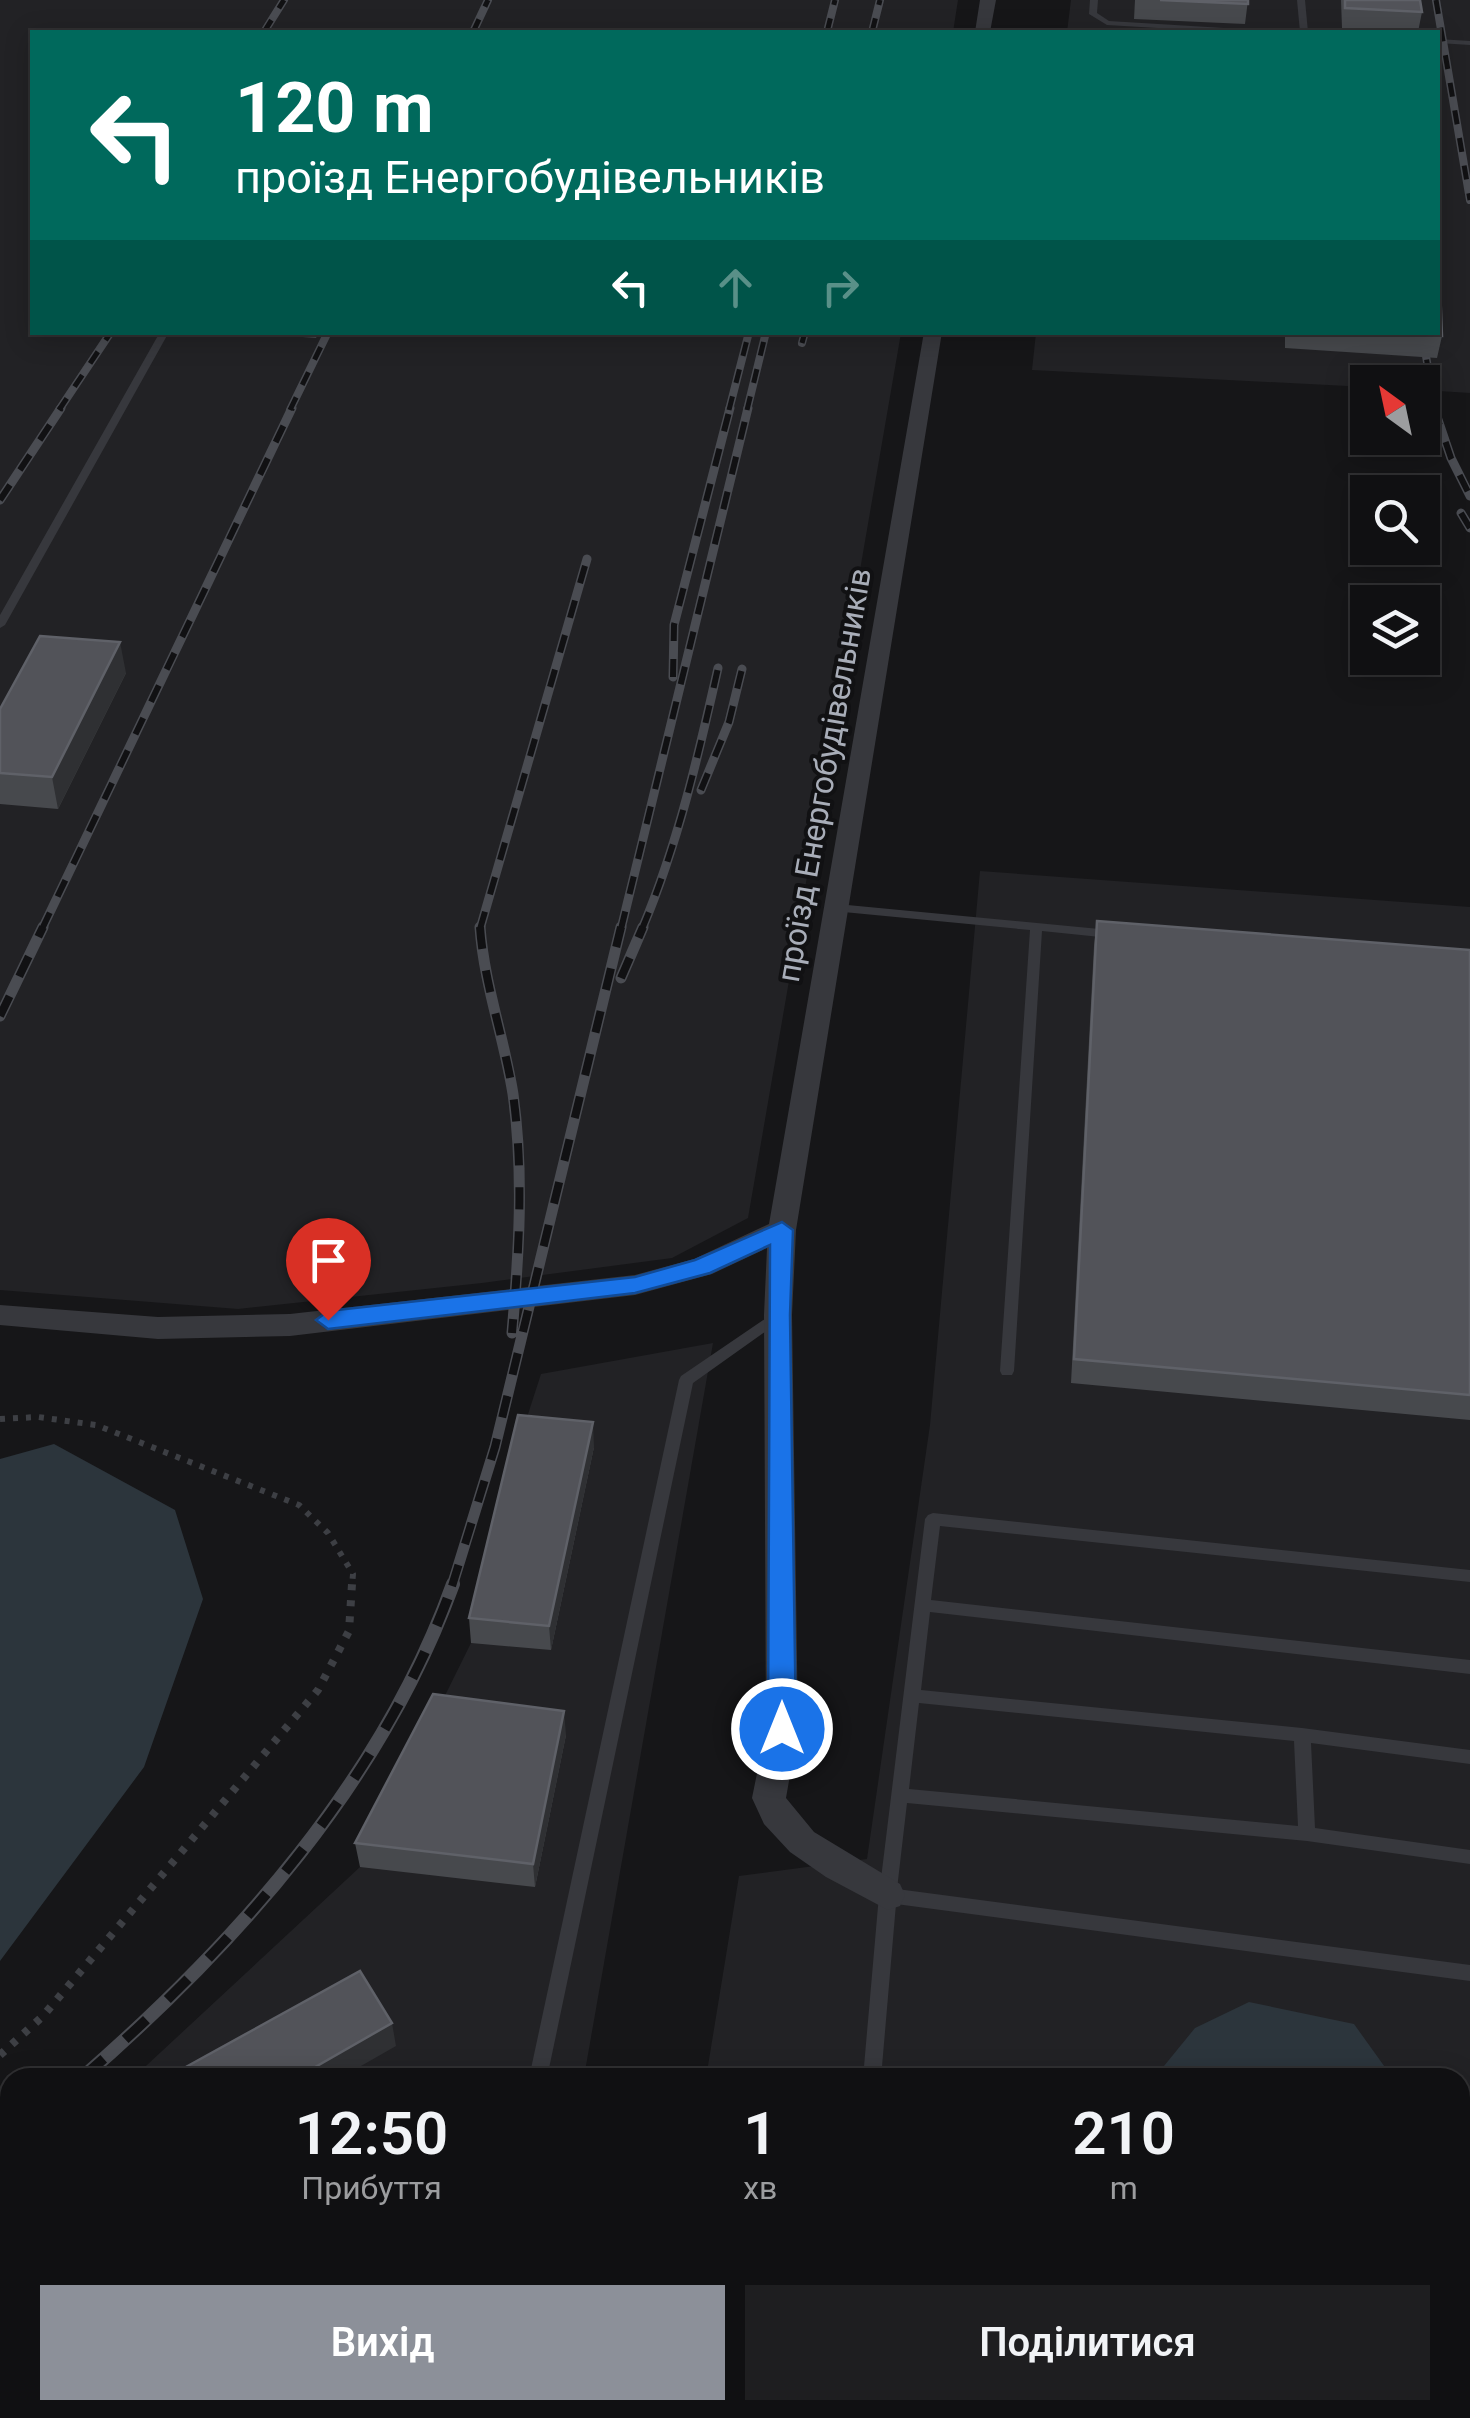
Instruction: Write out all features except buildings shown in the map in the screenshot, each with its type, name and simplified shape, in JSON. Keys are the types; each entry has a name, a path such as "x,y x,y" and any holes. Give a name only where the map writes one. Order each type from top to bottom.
{"street":[{"path":"983,30 988,0"},
{"name":"проїзд Енергобудівельників","path":"888,1895 816,1852 785,1826 769,1797 782,1729 778,1315 782,1230 933,335"},
{"path":"0,1315 158,1328 290,1325 635,1285 702,1267 782,1230"}],"lane":[{"path":"1094,0 1093,14 1108,23 1223,30"},
{"path":"1301,0 1304,30"},
{"path":"1440,41 1470,43"},
{"path":"0,625 163,335"},
{"path":"838,908 1135,935"},
{"path":"1006,1371 1036,928"},
{"path":"540,2068 686,1380 778,1315"},
{"path":"873,2068 888,1895 933,1519 1470,1576"},
{"path":"923,1604 1470,1667"},
{"path":"912,1696 1302,1735 1470,1757"},
{"path":"1302,1735 1307,1834"},
{"path":"901,1794 1307,1834 1470,1857"},
{"path":"888,1895 1470,1973"}],"path":[{"path":"0,1419 38,1417 96,1426 299,1505 328,1533 353,1574 349,1631 318,1690 43,2016 0,2055"}],"shaded area":[{"path":"0,0 958,0 953,30 30,30 30,335 901,335 748,1218 672,1258 238,1309 0,1290"},
{"path":"1071,0 1470,0 1470,393 1440,391 1440,365 1350,365 1350,386 1032,370 1036,335 1440,335 1440,30 1067,30"},
{"path":"980,871 1470,907 1470,2068 708,2068 739,1876 867,1859 930,1425"},
{"path":"713,1343 586,2068 144,2068 360,1867 471,1643 520,1439 541,1374"},
{"path":"54,1444 175,1510 203,1599 144,1767 0,1961 0,1459"},
{"path":"1249,2002 1354,2024 1386,2068 1162,2068 1195,2028"}],"railway":[{"path":"265,30 284,0"},
{"path":"474,30 488,0"},
{"path":"828,30 835,0"},
{"path":"872,30 880,0"},
{"path":"1436,0 1470,200"},
{"path":"59,410 109,335"},
{"path":"290,410 327,335"},
{"path":"729,410 748,335"},
{"path":"747,410 765,335"},
{"path":"802,343 804,335"},
{"path":"1422,335 1428,365"},
{"path":"0,500 61,408"},
{"path":"42,929 292,408"},
{"path":"673,677 674,625 730,408"},
{"path":"621,929 748,408"},
{"path":"1440,426 1470,496"},
{"path":"1461,513 1470,528"},
{"path":"480,928 587,559"},
{"path":"642,929 677,833 718,668"},
{"path":"701,790 729,722 742,669"},
{"path":"0,1016 43,927"},
{"path":"452,1586 495,1447 621,927"},
{"path":"621,978 643,927"},
{"path":"480,928 516,1124 519,1213 512,1333"},
{"path":"93,2068 196,1971 249,1914 346,1791 423,1656 453,1584"}],"route":[{"path":"328,1320 635,1285 702,1267 782,1230 778,1315 782,1729"}]}
